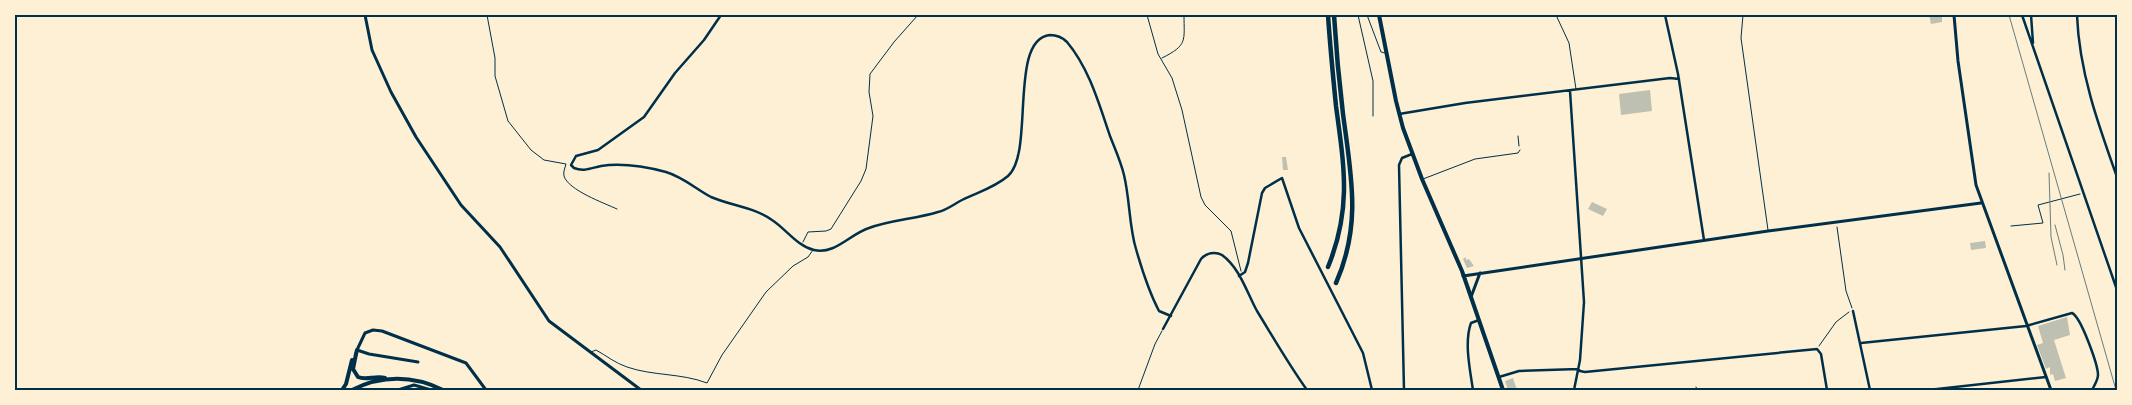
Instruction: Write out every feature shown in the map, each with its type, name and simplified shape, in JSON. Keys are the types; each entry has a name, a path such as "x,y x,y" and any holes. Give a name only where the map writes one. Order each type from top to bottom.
{"highway":[{"path":"1328,15 1345,179 1344,211 1328,267"},
{"path":"1334,15 1354,196 1347,253 1336,283"}],"main road":[{"path":"1379,15 1399,114 1412,154 1463,276 1503,390"},
{"path":"356,352 353,371 360,378 380,376 387,379"},
{"path":"342,390 356,352"},
{"path":"352,390 361,385 387,379 419,380 443,390"}],"street":[{"path":"365,15 369,40 378,64 416,137 429,159 470,216 500,247 549,321 641,390"},
{"path":"721,15 704,40 675,73 644,117 598,150 576,156 571,165 578,170 601,166 618,166 658,170 676,175 712,197 761,213 812,250 836,247 856,233 869,228 942,211 994,186 1008,176 1016,164 1026,74 1031,51 1040,39 1050,35 1055,36 1066,41 1076,56 1096,97 1123,172 1136,248 1147,282 1159,311 1171,316"},
{"path":"1665,15 1679,79 1704,240"},
{"path":"1954,15 1976,185 2050,390"},
{"path":"2022,15 2117,290"},
{"path":"2031,15 2033,47"},
{"path":"2077,15 2088,89 2117,177"},
{"path":"1399,114 1433,107 1670,78 1679,79"},
{"path":"1570,91 1584,322 1574,390"},
{"path":"1404,390 1399,165 1402,158 1412,154"},
{"path":"1240,275 1248,263 1262,193 1265,188 1282,178 1299,228 1363,353 1372,390"},
{"path":"1463,276 1768,230 1981,203"},
{"path":"1163,329 1204,256 1212,253 1222,255 1240,275 1257,311 1308,390"},
{"path":"1471,298 1480,272"},
{"path":"1853,311 1870,390"},
{"path":"1861,343 2026,326 2069,314 2077,315 2085,332 2098,373 2092,390"},
{"path":"1472,390 1469,356 1470,330 1472,323 1478,320"},
{"path":"418,362 356,352 365,333 373,330 382,331 466,363 486,390"},
{"path":"1499,377 1519,371 1578,369 1585,372 1817,349 1821,354 1826,390"},
{"path":"1928,390 2046,377"},
{"path":"398,390 414,385 431,390"}],"lane":[{"path":"1358,15 1373,81 1373,116"},
{"path":"1367,15 1381,52 1388,54"},
{"path":"1556,15 1569,43 1576,90"},
{"path":"1743,15 1741,38 1768,230"},
{"path":"1422,179 1459,164 1476,159 1518,153 1520,150"},
{"path":"590,352 596,350 611,361 628,368 683,376 707,383 722,355 766,292 793,266 808,257 812,250"},
{"path":"1138,390 1155,344 1163,329"}],"path":[{"path":"487,15 495,58 495,76 508,121 531,150 544,160 566,164 563,174 565,179 585,196 617,209"},
{"path":"803,245 808,232 831,229 862,181 866,170 873,116 869,92 870,74 894,42 918,15"},
{"path":"1147,15 1158,54 1172,78 1182,110 1201,197 1212,213 1220,218 1231,231 1240,275"},
{"path":"1161,59 1184,44 1186,39 1184,15"},
{"path":"1518,136 1520,150"},
{"path":"2011,226 2043,223 2038,205 2080,194"},
{"path":"1817,349 1836,322 1853,311 1846,291 1836,222"}],"building":[{"path":"1929,15 1942,15 1942,22 1931,24"},
{"path":"1650,90 1652,111 1621,115 1619,94"},
{"path":"1282,157 1286,157 1288,170 1283,170"},
{"path":"1592,202 1607,209 1603,216 1588,209"},
{"path":"1985,241 1986,248 1971,250 1970,243"},
{"path":"1466,257 1466,260 1469,259 1474,266 1467,268 1463,259"},
{"path":"2067,317 2070,335 2054,340 2066,378 2055,381 2053,374 2050,375 2050,367 2046,369 2037,345 2043,343 2038,326"},
{"path":"1513,378 1517,390 1508,390 1505,381"}],"railway":[{"path":"2009,15 2116,390"},
{"path":"2049,173 2051,237 2057,265"},
{"path":"2055,225 2065,270"}]}
